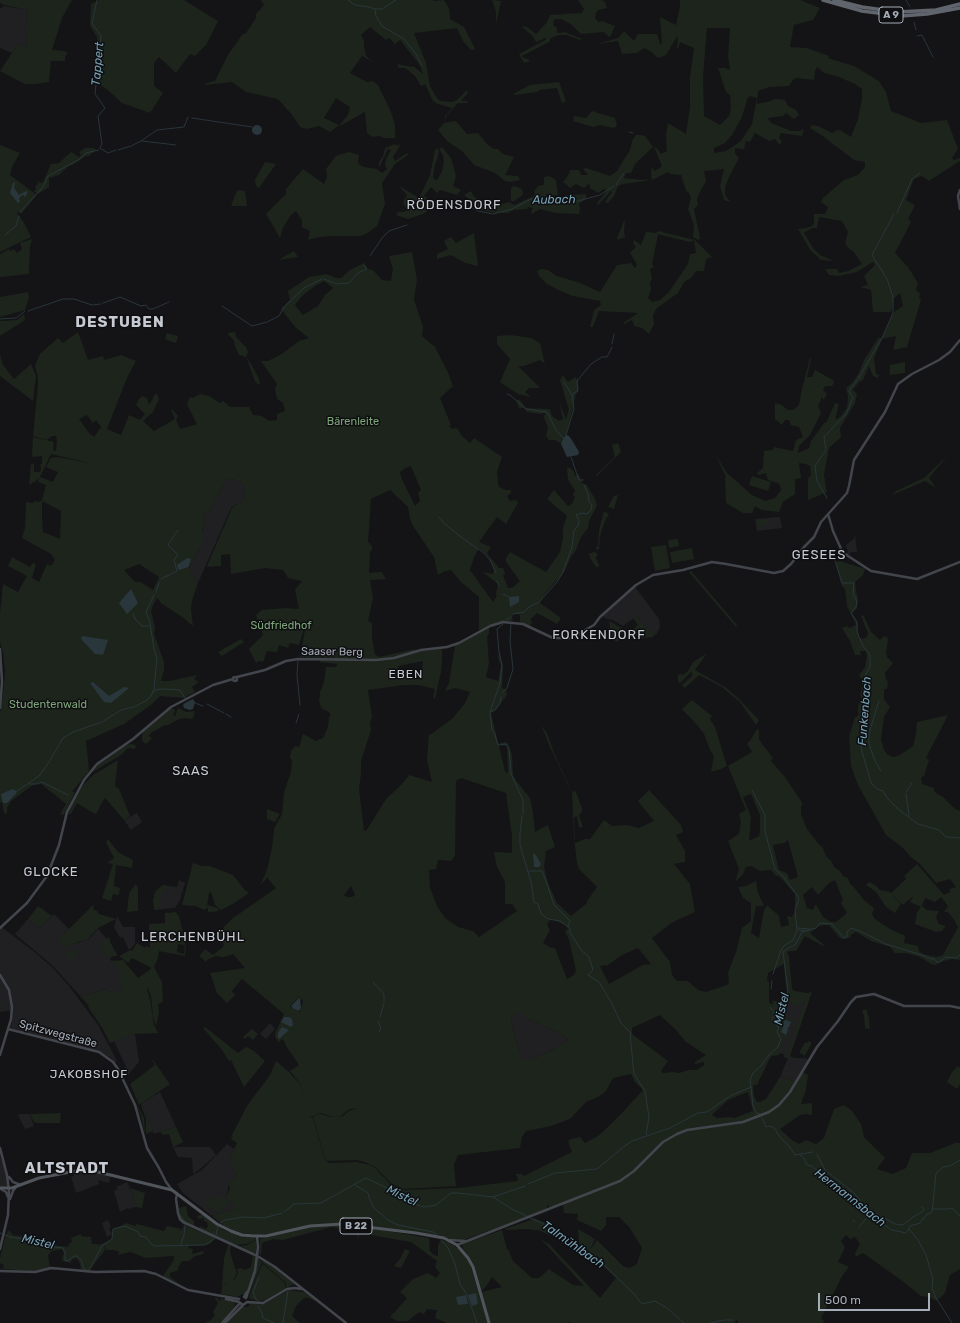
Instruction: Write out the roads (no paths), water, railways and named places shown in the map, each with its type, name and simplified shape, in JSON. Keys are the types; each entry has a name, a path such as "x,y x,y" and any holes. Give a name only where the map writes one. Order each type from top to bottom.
{"highway":[{"name":"A 9","path":"823,0 862,11 900,16 927,14 960,8"},
{"name":"A 9","path":"834,0 862,7 898,12 936,10 960,4"}],"main road":[{"name":"B 22","path":"1,1188 9,1189 39,1178 84,1170 94,1170 172,1190 219,1225 239,1234 257,1236 270,1235 310,1226 342,1224 416,1233 450,1240 463,1250 472,1267 489,1323"}],"street":[{"path":"960,190 958,196 960,209"},
{"path":"960,340 950,352 939,360 912,374 898,384 885,412 854,460 848,490 828,514 833,531 842,551 871,571 917,579 960,562"},
{"name":"Saaser Berg","path":"0,928 35,893 47,876 59,845 67,812 84,780 97,764 133,739 171,707 213,685 265,670 286,661 298,659 376,660 394,658 415,652 447,647 497,623 517,623 553,638 571,638 594,625 600,617 634,587 645,579 656,575 691,568 708,562 778,573 787,568 807,543 814,537 819,526 828,514"},
{"path":"0,649 2,682 0,708"},
{"path":"0,975 7,986 11,999 12,1010 0,1055"},
{"path":"457,1245 620,1182 634,1171 663,1142 677,1134 687,1130 743,1122 756,1118 774,1108 790,1092 817,1048 856,997 874,994 904,1006 950,1006 960,1008"},
{"name":"Spitzwegstraße","path":"8,1029 99,1052 113,1062 118,1069 135,1105 147,1148 172,1190"},
{"path":"0,1148 7,1175 9,1201"},
{"path":"7,1175 13,1182 21,1185"},
{"name":"Spitzwegstraße","path":"166,1182 166,1188"},
{"path":"0,1249 9,1201 15,1187"},
{"path":"1,1188 6,1192 9,1201"},
{"path":"177,1194 176,1199 181,1221 236,1245 259,1257 297,1284 346,1323"},
{"path":"225,1323 240,1302 246,1299 256,1263 257,1236"},
{"path":"450,1240 462,1242"},
{"path":"462,1242 461,1246 463,1250"},
{"path":"1,1270 35,1272 51,1268 91,1272 135,1270 147,1271 188,1290 240,1302"},
{"path":"294,1288 297,1284"},
{"path":"222,1323 233,1312 242,1297 256,1303 265,1302 285,1290 294,1288 304,1290"},
{"path":"210,1295 240,1302"},
{"path":"232,1300 236,1304 233,1312"}],"waterway":[{"name":"Tappert","path":"97,0 92,23 101,36 95,94 105,108 98,116 102,144 100,148 108,153 116,150"},
{"name":"Tappert","path":"348,0 355,5 375,9 382,9 396,0"},
{"path":"906,0 910,7"},
{"path":"375,9 376,16 382,26 404,39 416,54 422,66"},
{"path":"914,22 916,30"},
{"path":"917,36 922,35 933,57"},
{"path":"118,150 141,141 157,130 184,127 188,117"},
{"path":"192,118 252,127"},
{"path":"629,132 633,133"},
{"path":"142,141 176,145"},
{"name":"Tappert","path":"20,212 43,187 48,176 80,159 86,153 99,150"},
{"name":"Aubach","path":"616,185 624,173"},
{"name":"Funkenbach","path":"897,213 912,179 920,173"},
{"name":"Aubach","path":"471,207 478,211 493,214 512,209 531,199 561,202 578,201 600,195 614,186"},
{"name":"Funkenbach","path":"858,379 882,338 893,313 893,297 887,279 872,255 894,214"},
{"name":"Tappert","path":"5,235 16,226 19,216"},
{"name":"Aubach","path":"370,256 382,238 389,231 407,225"},
{"name":"Aubach","path":"324,279 337,284 349,283 358,273 367,269 364,265"},
{"name":"Aubach","path":"222,306 252,326 267,322 279,316 284,307 304,288 322,279"},
{"name":"Aubach","path":"103,303 120,297 141,306 146,305 149,309 153,309 169,302"},
{"name":"Aubach","path":"28,311 63,299 74,299 92,305 101,304"},
{"name":"Aubach","path":"0,319 16,318 25,311"},
{"path":"612,344 614,334"},
{"path":"572,395 578,391 577,381 591,364 602,357 607,357 612,347"},
{"name":"Funkenbach","path":"827,498 817,481 815,466 826,450 824,437 846,414 853,398 849,391 857,380"},
{"path":"564,382 572,395 574,409 566,435"},
{"path":"507,394 526,409 547,412 556,430 563,438"},
{"path":"571,457 573,462"},
{"path":"573,463 579,480 583,480"},
{"path":"540,601 557,582 563,572 572,547 574,530 578,526 579,521 576,515 582,513 587,514 591,510 592,505 589,502 588,494 584,485"},
{"path":"439,517 444,523"},
{"path":"445,524 484,553 490,560 496,573"},
{"path":"161,579 177,571 174,560 178,555 168,545 178,530"},
{"name":"Funkenbach","path":"833,553 842,583 854,583 853,594 857,601 856,607"},
{"path":"497,581 499,586"},
{"path":"156,592 159,583"},
{"path":"503,594 509,597"},
{"path":"17,791 39,776 63,738 73,732 102,722 121,710 134,707 151,696 154,689 157,658 150,623 146,612 154,595"},
{"path":"513,614 524,612 529,607 539,602"},
{"name":"Funkenbach","path":"856,607 851,613 857,622 857,632 863,646 870,655 870,667 865,675 867,698 861,748 871,783 877,789 883,791 888,799 898,809 918,824 939,830 946,837 960,838"},
{"path":"133,613 135,619 142,626 149,626"},
{"path":"506,620 511,617"},
{"path":"490,712 500,683 502,665 497,629 503,624"},
{"path":"503,692 507,688 513,669 510,641 511,624"},
{"path":"298,661 297,675 300,705"},
{"path":"152,693 161,689 180,690 185,698"},
{"path":"491,712 495,710 500,703 501,697"},
{"path":"875,713 879,701"},
{"path":"195,703 203,706"},
{"path":"207,704 224,713"},
{"path":"490,713 492,730 495,734 498,745 506,744 509,749 511,774 523,800 523,814"},
{"path":"226,714 231,717"},
{"path":"296,723 299,714"},
{"path":"875,714 869,733 869,744 875,761 881,771"},
{"path":"29,784 37,784 42,782 68,795"},
{"path":"906,792 912,783"},
{"path":"752,790 765,815 765,831 775,869 783,876 799,898 798,901"},
{"path":"906,794 909,816"},
{"path":"522,816 520,845 531,882 534,902 538,904 541,913 545,917 560,921 570,928 570,932 581,950 589,957 593,970 588,975 599,982 621,1023 631,1033"},
{"path":"529,871 542,871 554,905 570,921 568,926"},
{"path":"797,929 795,910 798,902"},
{"name":"Mistel","path":"528,1184 555,1173 597,1169 632,1141 670,1128 698,1113 707,1112 730,1096 751,1087 750,1080 753,1073 778,1047 781,1039 777,1032 781,1020 780,1015 788,991 783,952 795,945 802,932 816,928 820,923 832,924 844,938 847,937 847,932 851,928 886,944 934,959 937,962 946,957 956,958 960,955"},
{"name":"Mistel","path":"798,928 810,929"},
{"name":"Mistel","path":"773,974 781,950 785,945 793,940 797,930"},
{"name":"Mistel","path":"798,930 805,931"},
{"path":"771,989 772,981"},
{"path":"373,982 384,994 384,1001"},
{"path":"380,1017 384,1003"},
{"path":"770,1007 775,1015 772,1018 778,1027"},
{"path":"378,1021 381,1028 379,1032"},
{"path":"630,1034 634,1074 645,1091 649,1117 646,1135"},
{"path":"751,1087 753,1106 756,1113 760,1114"},
{"name":"Hermannsbach","path":"762,1118 766,1127 770,1126 774,1128 795,1155 813,1152"},
{"path":"817,1154 825,1170 854,1193 865,1206 895,1224 903,1225 922,1212 924,1209 922,1207"},
{"name":"Hermannsbach","path":"800,1155 803,1157 807,1165 812,1166 827,1181 834,1184 859,1207 892,1230 906,1233"},
{"path":"934,1194 936,1173 943,1167 950,1166 960,1160"},
{"name":"Mistel","path":"284,1212 294,1204 321,1203 366,1178 417,1205 424,1207 436,1205 451,1193 493,1197 525,1186"},
{"path":"355,1185 368,1193 374,1208 388,1220 398,1225 433,1232 437,1235"},
{"name":"Hermannsbach","path":"907,1232 910,1226 920,1223 926,1215 932,1212 934,1194"},
{"name":"Talmühlbach","path":"493,1197 512,1209 527,1216"},
{"name":"Hermannsbach","path":"933,1209 952,1208 956,1211"},
{"name":"Hermannsbach","path":"956,1212 960,1216"},
{"name":"Mistel","path":"220,1223 225,1220 244,1217 264,1218 282,1213"},
{"path":"180,1215 185,1222"},
{"path":"859,1227 869,1215"},
{"name":"Talmühlbach","path":"530,1218 542,1223 599,1260 635,1295 642,1304 655,1301 667,1308 684,1323"},
{"path":"181,1244 185,1225"},
{"name":"Mistel","path":"89,1270 102,1246 112,1239 113,1229 125,1226 138,1232 140,1236 146,1237 151,1244 155,1246 204,1245 213,1239"},
{"name":"Mistel","path":"216,1235 218,1226"},
{"path":"909,1229 918,1240 926,1255 933,1279 932,1288 937,1300"},
{"name":"Mistel","path":"0,1233 10,1237 37,1241"},
{"path":"441,1240 448,1248 455,1264 460,1284 467,1295 477,1323"},
{"name":"Mistel","path":"53,1247 63,1248 66,1261 74,1256 77,1256 81,1260 84,1269 86,1270"},
{"path":"258,1301 253,1292 259,1277"},
{"path":"283,1323 288,1291"},
{"path":"938,1301 952,1323"},
{"path":"258,1306 263,1318 274,1323"},
{"path":"710,1323 733,1320"}],"district":[{"name":"RÖDENSDORF","path":"454,205"},
{"name":"DESTUBEN","path":"120,323"},
{"name":"GESEES","path":"819,555"},
{"name":"FORKENDORF","path":"599,635"},
{"name":"EBEN","path":"406,675"},
{"name":"SAAS","path":"191,771"},
{"name":"GLOCKE","path":"51,872"},
{"name":"LERCHENBÜHL","path":"193,937"},
{"name":"JAKOBSHOF","path":"89,1075"},
{"name":"ALTSTADT","path":"67,1169"}],"park label":[{"name":"Bärenleite","path":"353,422"},
{"name":"Südfriedhof","path":"281,626"},
{"name":"Studentenwald","path":"48,705"}]}
